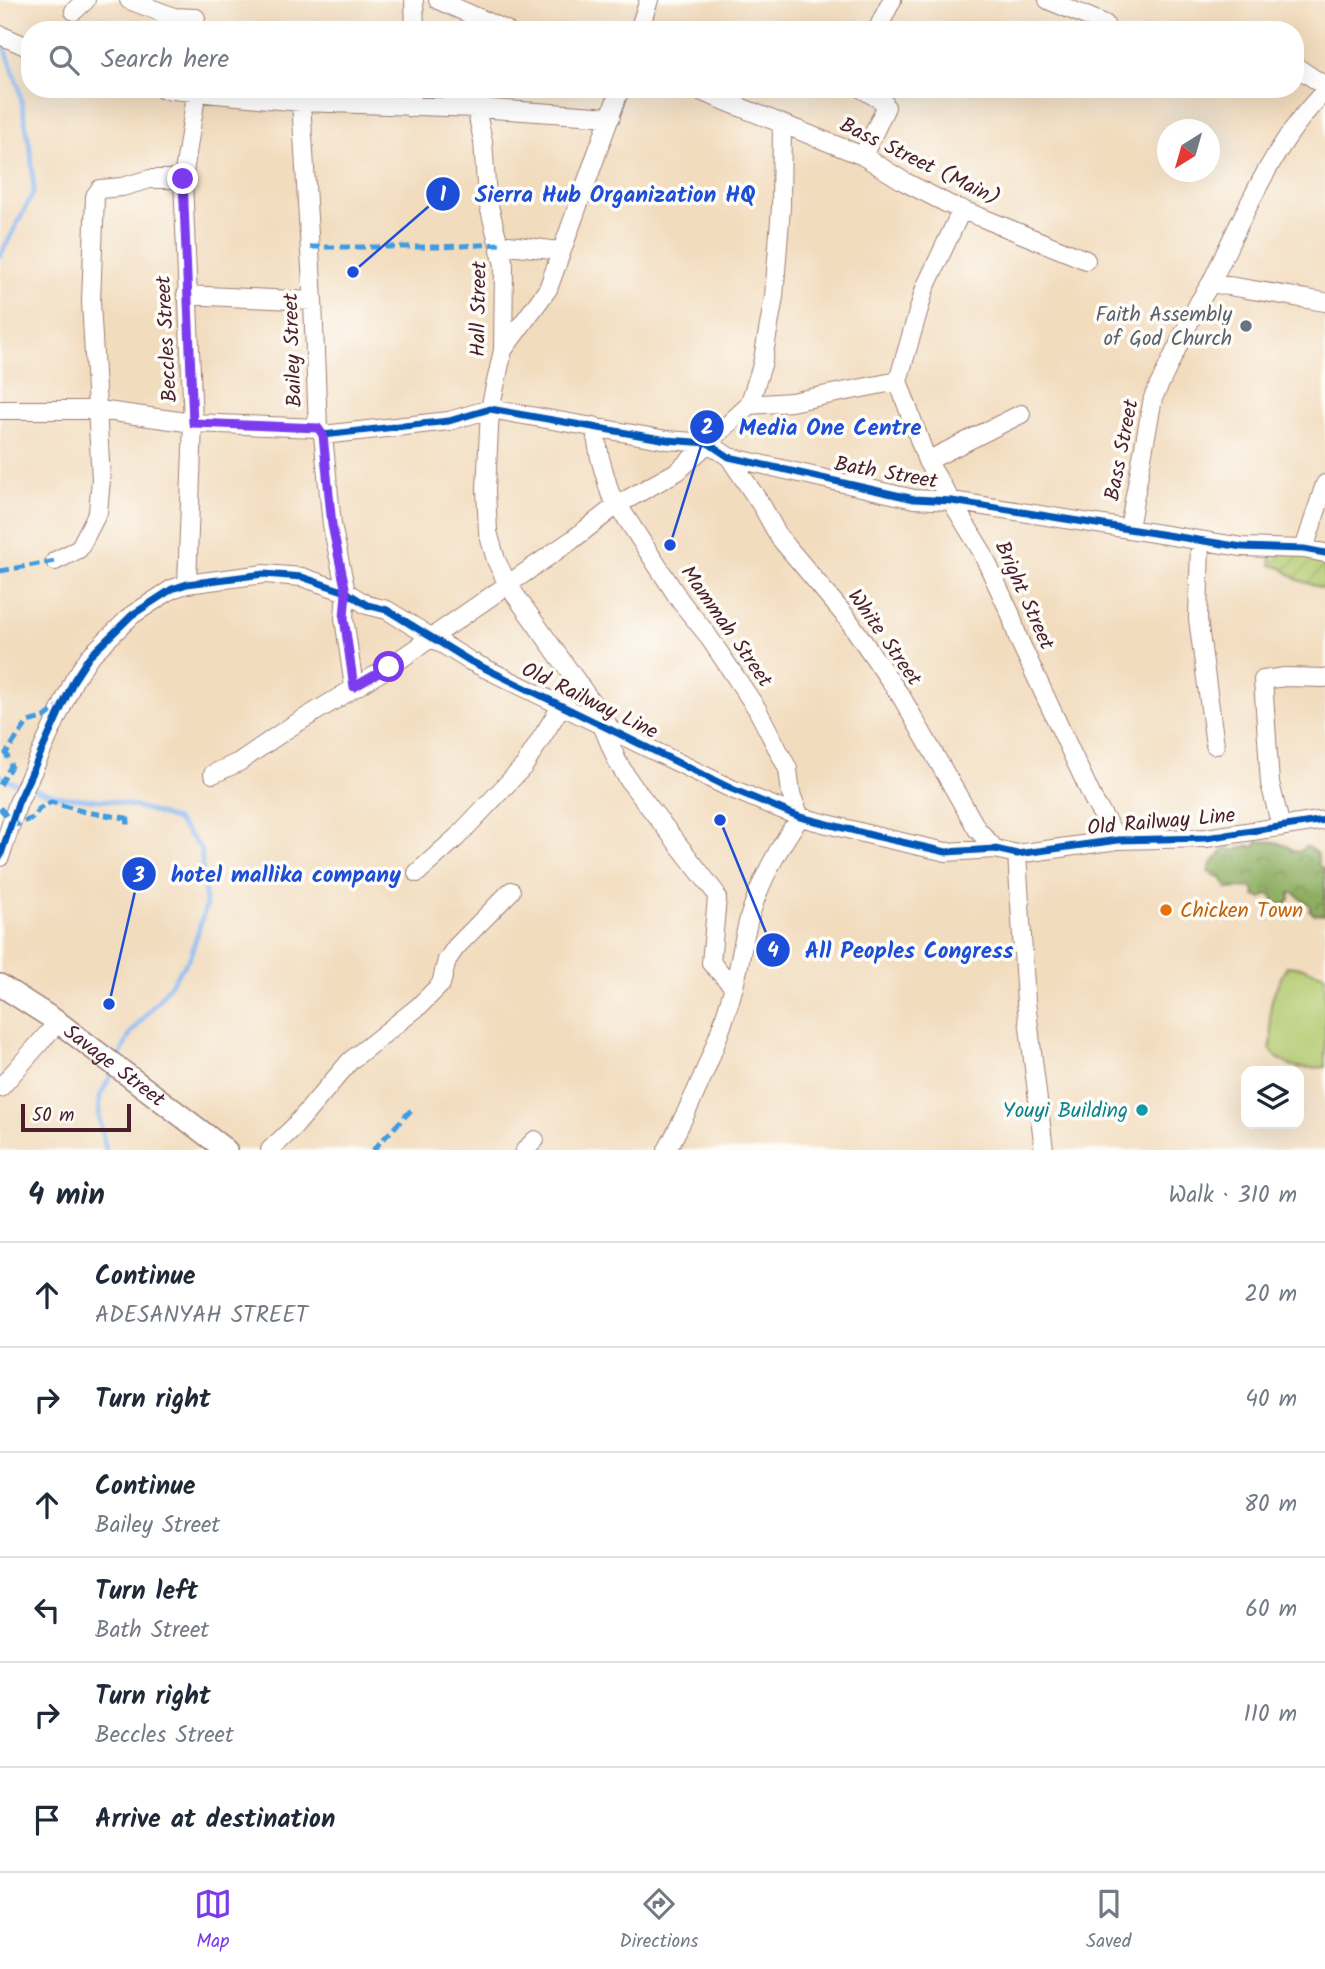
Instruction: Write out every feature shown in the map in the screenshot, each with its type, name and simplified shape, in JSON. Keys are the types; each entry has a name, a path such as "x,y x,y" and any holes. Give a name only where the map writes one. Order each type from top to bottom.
{"main road":[{"name":"Savage Street","path":"0,985 58,1021 226,1150"}],"street":[{"path":"129,0 187,21"},
{"path":"191,0 196,21"},
{"path":"414,0 415,21"},
{"path":"439,0 486,21"},
{"path":"642,21 649,0"},
{"path":"882,21 892,0"},
{"path":"1048,0 1098,21"},
{"path":"1,35 21,44"},
{"path":"1304,73 1325,88"},
{"name":"Bass Street","path":"1129,528 1153,398 1199,302 1278,154 1307,109 1325,88"},
{"name":"Beccles Street","path":"187,583 193,423 183,179 196,98"},
{"path":"267,98 301,102 411,108 476,108 611,117"},
{"path":"411,108 412,98"},
{"path":"503,350 548,289 617,98"},
{"name":"Bass Street (Main)","path":"717,98 863,156 905,182 962,209 1086,260"},
{"path":"863,156 886,107 876,98"},
{"name":"Bailey Street","path":"301,102 320,431 332,525 346,592 344,618 354,687"},
{"name":"Hall Street","path":"476,108 483,141 487,198 504,265 503,350 490,409 486,489 488,532 496,560 508,585 606,726"},
{"path":"213,774 239,762 431,639 617,505 678,471 749,405 762,365 774,297 782,124"},
{"path":"55,561 79,549 98,512 101,479 99,410 91,302 96,192 150,179 183,179"},
{"path":"749,405 791,402 898,381 925,288 962,209"},
{"path":"500,244 560,251"},
{"path":"1211,283 1322,295"},
{"path":"186,295 313,301"},
{"name":"Bright Street","path":"898,381 927,461 981,550 1011,615 1018,638 1095,803 1118,840"},
{"name":"Bath Street","path":"0,410 99,410 193,423 320,431 449,421 490,409 667,440 708,443 729,457 914,499 952,501 1242,547 1304,549 1325,553"},
{"path":"927,461 1021,414"},
{"name":"Mammah Street","path":"594,426 610,493 681,602 706,633 757,709 788,769 791,794 800,817"},
{"name":"White Street","path":"729,457 779,537 847,618 902,698 976,829 995,849"},
{"path":"1304,549 1325,484"},
{"path":"1200,541 1198,619 1214,745"},
{"name":"Old Railway Line","path":"0,857 18,803 54,729 74,680 89,657 132,615 172,589 187,583 245,575 281,574 302,577 346,592 367,605 387,610 470,661 720,784 800,817 946,852 995,849 1017,855 1118,840 1206,838 1325,820"},
{"path":"1281,827 1270,783 1263,680 1284,677 1325,678"},
{"path":"417,873 457,837 524,766 562,705"},
{"path":"606,726 617,761 630,782 715,892 717,898 711,963 734,987"},
{"path":"667,1150 708,1062 734,987 750,913 764,877 779,846 800,817"},
{"path":"1017,855 1026,1002 1044,1150"},
{"path":"270,1150 294,1127 350,1061 432,994 441,984 447,960 456,947 511,891"},
{"path":"0,1088 58,1021"}],"green space":[{"path":"1270,549 1325,552 1325,589 1296,579 1282,568 1271,565"},
{"path":"1258,841 1277,843 1300,852 1306,846 1318,854 1318,864 1325,871 1325,915 1314,914 1309,910 1311,906 1294,893 1290,893 1290,899 1285,905 1273,903 1274,897 1268,894 1262,898 1255,896 1250,887 1228,889 1221,878 1208,872 1211,864 1227,847 1234,851 1249,845 1255,847"},
{"path":"1287,966 1325,975 1325,1067 1309,1068 1287,1064 1270,1049 1272,1001"}],"waterway":[{"path":"0,256 34,192 31,153 19,88 4,44"},
{"path":"0,776 21,786"},
{"path":"30,788 63,797 112,801 176,820 201,849 206,906 190,957 130,1034 118,1060"},
{"path":"106,1150 99,1117 100,1096 113,1071"}],"marked path":[{"path":"310,247 500,244"},
{"path":"0,571 55,561"},
{"path":"0,785 11,766 6,753 28,722 45,717 59,706"},
{"path":"10,827 33,818 39,809 51,802 85,812 126,818 132,822 125,822"},
{"path":"0,808 12,822"},
{"path":"373,1150 414,1107"}],"cycle path":[{"path":"323,435 449,421 490,409 667,440 708,443 729,457 914,499 952,501 1242,547 1304,549 1325,553"},
{"path":"0,857 18,803 74,680 89,657 132,615 172,589 187,584 264,574 302,577 346,592 367,605 387,610 470,661 732,789 800,817 875,836 946,852 995,849 1017,854 1118,840 1206,838 1325,820"}],"place":[{"name":"Sierra Hub Organization HQ","path":"353,272"},
{"name":"Faith Assembly of God Church","path":"1246,326"},
{"name":"Media One Centre","path":"670,545"},
{"name":"All Peoples Congress","path":"720,820"},
{"name":"Chicken Town","path":"1166,910"},
{"name":"hotel mallika company","path":"109,1004"},
{"name":"Youyi Building","path":"1142,1110"}],"route":[{"path":"183,179 193,423 318,428 323,435 332,525 346,592 344,618 354,687 389,667"}]}
